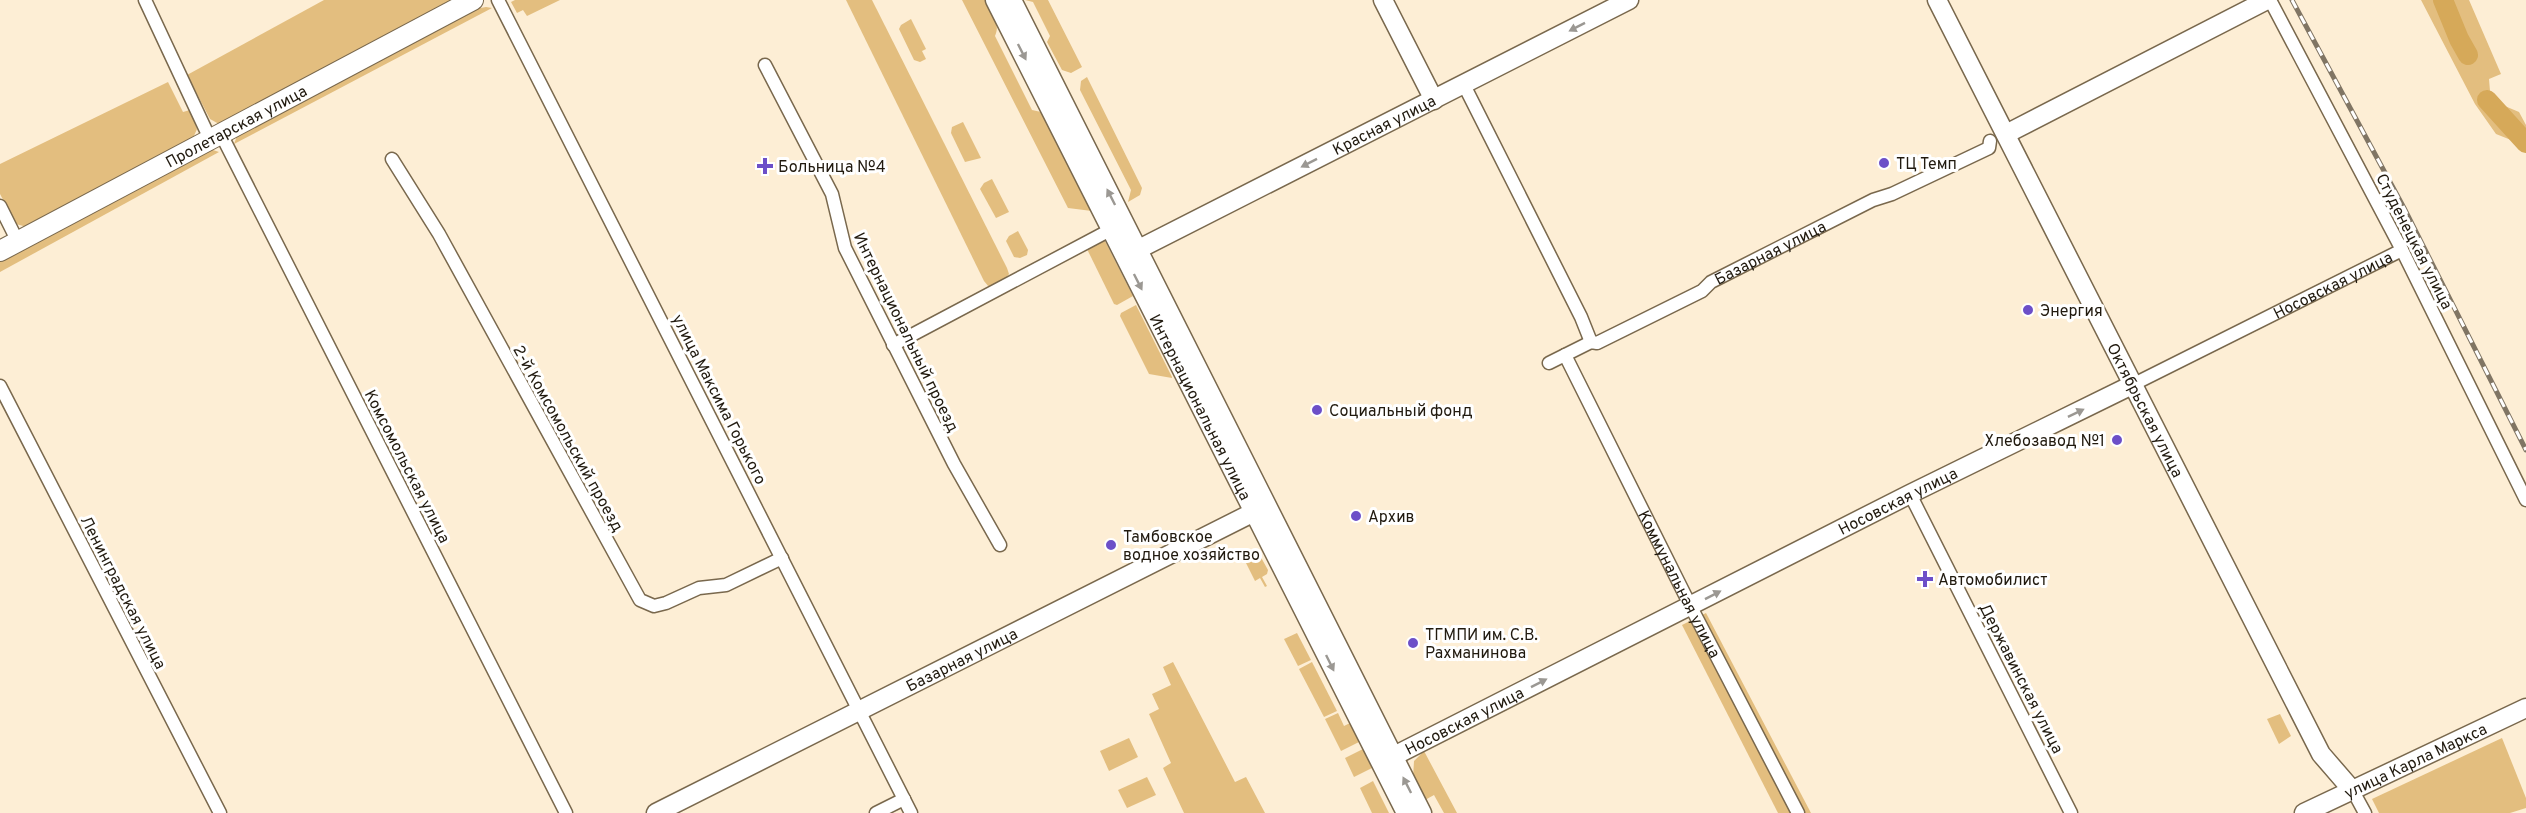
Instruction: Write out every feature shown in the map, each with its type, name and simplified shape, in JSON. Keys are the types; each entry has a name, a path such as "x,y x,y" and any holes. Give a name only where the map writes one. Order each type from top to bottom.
{"main road":[{"name":"Пролетарская улица","path":"0,251 473,0"},
{"name":"Интернациональная улица","path":"995,0 1112,230 1131,253"},
{"name":"Интернациональная улица","path":"1012,0 1131,253 1260,509 1387,760 1422,813"},
{"path":"1383,0 1434,100"},
{"name":"Красная улица","path":"1131,253 1629,0"},
{"name":"Октябрьская улица","path":"1937,0 1998,137 2134,384 2321,754 2353,791"},
{"name":"Базарная улица","path":"1998,137 2269,0"},
{"name":"Носовская улица","path":"1387,760 1911,494 2134,384"},
{"name":"Базарная улица","path":"656,813 1260,509"},
{"name":"улица Карла Маркса","path":"2304,813 2526,708"},
{"name":"Интернациональная улица","path":"1387,760 1406,813"}],"street":[{"name":"Комсомольская улица","path":"146,0 566,813"},
{"name":"улица Максима Горького","path":"498,0 911,813"},
{"name":"Студенецкая улица","path":"2269,0 2402,250 2526,500"},
{"name":"Интернациональный проезд","path":"765,64 832,194 845,248 893,345 1000,545"},
{"path":"1464,85 1581,317 1591,342"},
{"name":"Базарная улица","path":"1549,363 1591,342 1597,343 1702,291 1711,282 1873,200 1892,194 1989,148 1998,137"},
{"name":"2-й Комсомольский проезд","path":"392,159 439,234 640,600 654,606 666,603 699,588 726,585 782,558"},
{"path":"0,206 18,242"},
{"path":"893,345 1112,230"},
{"name":"Носовская улица","path":"2134,384 2402,250"},
{"name":"Коммунальная улица","path":"1565,355 1691,607 1798,813"},
{"name":"Ленинградская улица","path":"0,386 220,813"},
{"name":"Державинская улица","path":"1911,494 2072,813"},
{"name":"Октябрьская улица","path":"2353,791 2364,813"},
{"path":"876,813 904,799"}],"shaded area":[{"path":"324,0 455,0 219,124 210,119 187,75"},
{"path":"515,0 560,0 527,16 523,10 517,13 511,2"},
{"path":"846,0 872,0 1007,268 1009,274 1006,278 989,287 984,281"},
{"path":"962,0 985,0 996,22 995,36 1032,110 1041,112 1092,211 1068,208"},
{"path":"1025,0 1048,0 1082,67 1071,73 1062,70 1047,42 1050,36 1033,2"},
{"path":"2421,0 2469,0 2501,74 2489,79 2490,91 2500,104 2519,112 2526,125 2526,146 2496,134 2475,104"},
{"path":"492,8 234,144 237,136 475,9"},
{"path":"911,19 926,49 922,51 926,59 920,62 914,60 899,29"},
{"path":"1087,77 1142,188 1140,195 1128,202 1131,190 1080,90 1081,81"},
{"path":"168,82 183,112 190,110 197,129 193,138 27,227 16,224 0,194 0,164"},
{"path":"963,122 981,158 965,162 951,133 952,127"},
{"path":"210,149 219,152 0,272 0,261"},
{"path":"992,179 1009,212 996,218 980,189 984,183"},
{"path":"1018,231 1028,250 1027,255 1020,258 1014,257 1006,241 1009,236"},
{"path":"1104,239 1133,296 1117,305 1114,304 1087,249"},
{"path":"1136,305 1172,378 1149,374 1120,316 1121,313"},
{"path":"1258,552 1268,570 1267,574 1262,577 1267,586 1265,587 1260,578 1255,581 1244,559"},
{"path":"1706,613 1811,813 1778,813 1682,625"},
{"path":"1297,633 1311,660 1298,666 1284,639"},
{"path":"1173,662 1235,782 1246,777 1265,813 1184,813 1163,768 1171,763 1149,714 1159,709 1152,694 1171,685 1163,667"},
{"path":"1312,662 1337,711 1324,717 1299,669"},
{"path":"1338,713 1344,726 1350,723 1359,742 1341,751 1325,719"},
{"path":"2280,714 2291,736 2279,744 2267,719"},
{"path":"1129,738 1138,757 1109,771 1100,751"},
{"path":"2502,738 2526,798 2526,808 2510,813 2379,813 2372,799"},
{"path":"1363,749 1372,768 1354,777 1345,758"},
{"path":"1424,751 1457,813 1444,813 1434,795 1425,800 1413,778 1414,761"},
{"path":"1147,777 1156,795 1127,808 1118,790"},
{"path":"1373,781 1389,813 1372,813 1360,788"}],"waterway":[{"path":"2443,0 2468,55"},
{"path":"2487,100 2526,143"}],"railway":[{"path":"2292,0 2404,208 2526,450"}],"place":[{"name":"ТЦ Темп","path":"1884,163"},
{"name":"Больница №4","path":"765,166"},
{"name":"Энергия","path":"2028,310"},
{"name":"Социальный фонд","path":"1317,410"},
{"name":"Хлебозавод №1","path":"2117,440"},
{"name":"Архив","path":"1356,516"},
{"name":"Тамбовское водное хозяйство","path":"1111,545"},
{"name":"Автомобилист","path":"1925,579"},
{"name":"ТГМПИ им. С.В. Рахманинова","path":"1413,643"}]}
